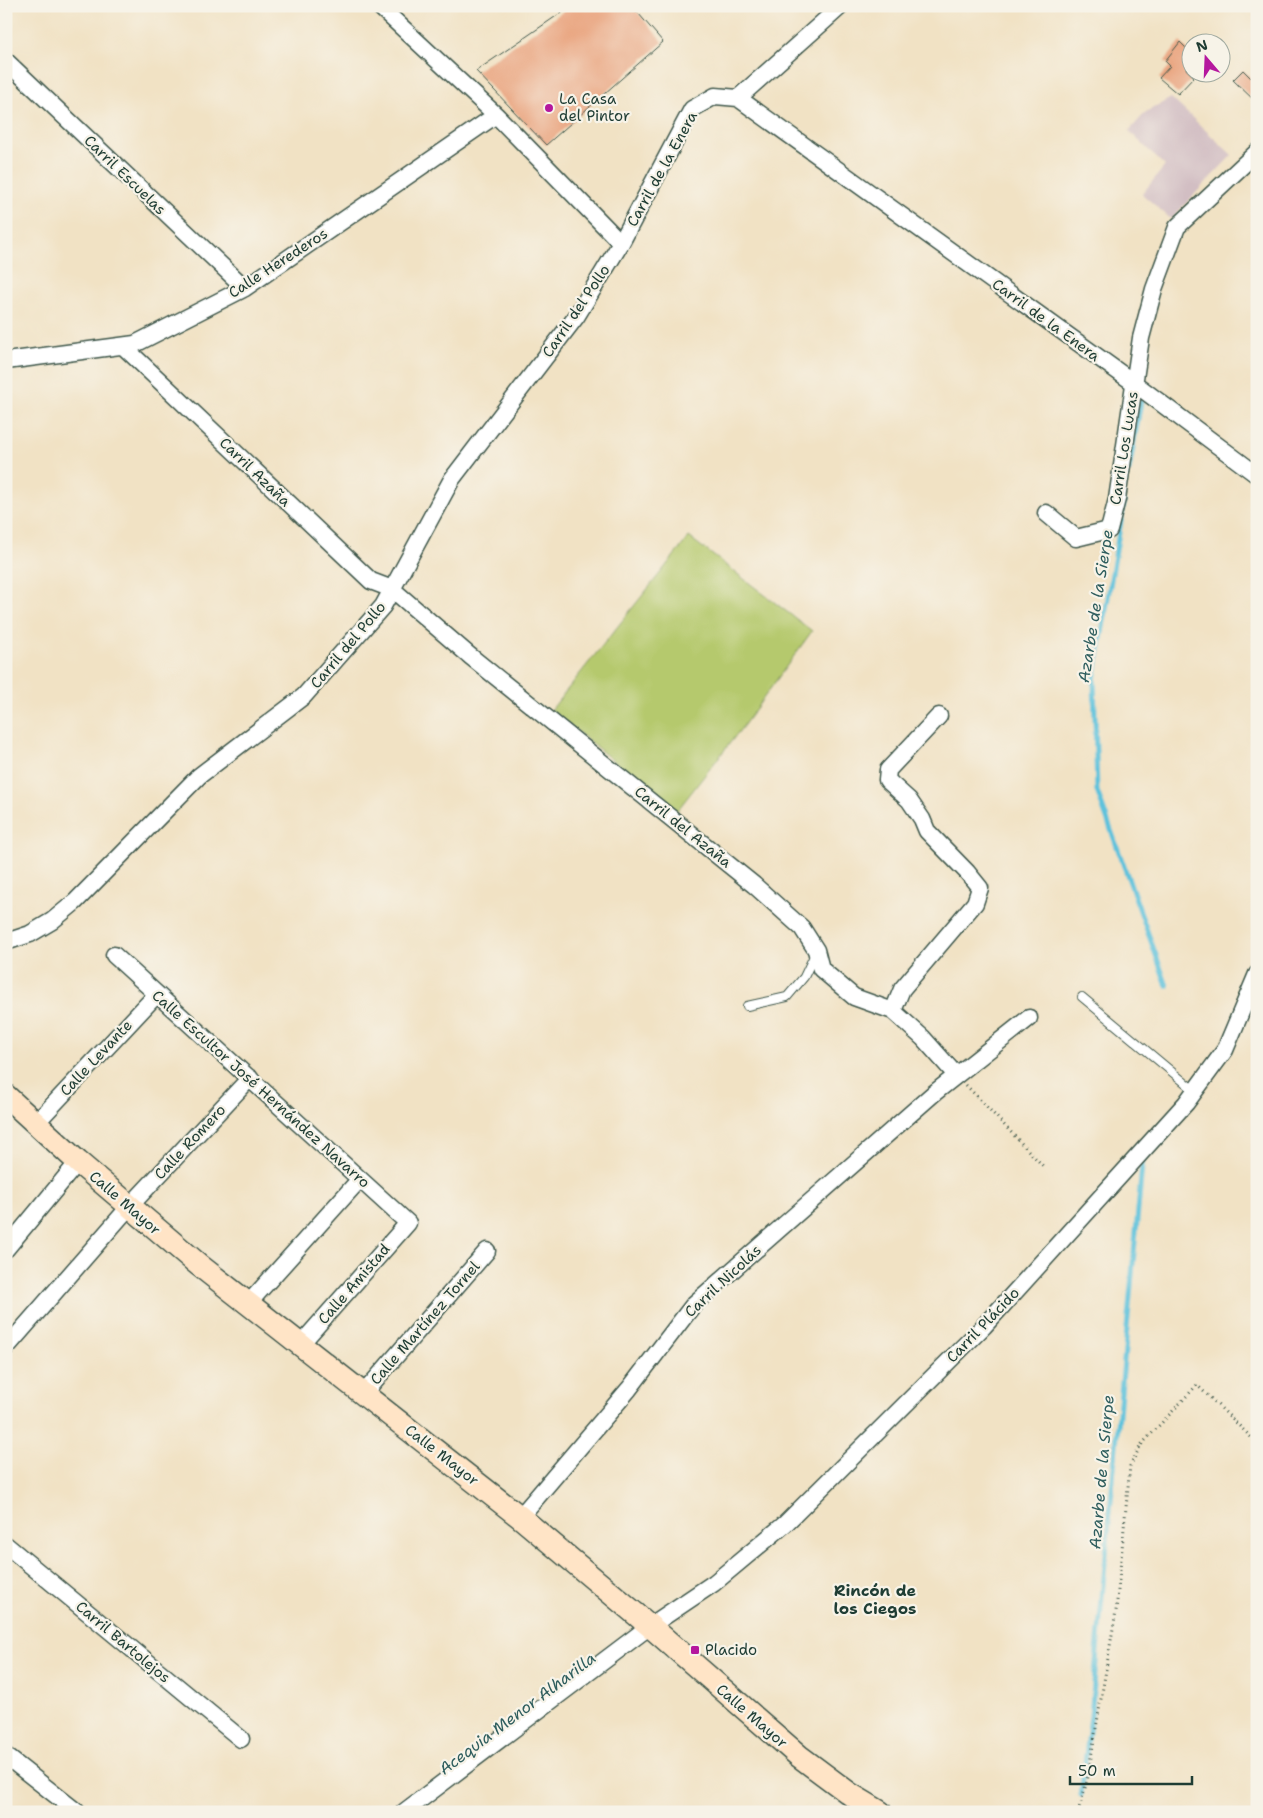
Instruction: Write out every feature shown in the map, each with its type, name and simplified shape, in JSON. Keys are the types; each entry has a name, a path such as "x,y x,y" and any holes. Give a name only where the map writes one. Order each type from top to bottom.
{"main road":[{"name":"Calle Mayor","path":"6,1096 129,1207 247,1305 520,1517 650,1626 799,1756 850,1794 880,1812"}],"street":[{"name":"Carril de la Enera","path":"379,6 496,115 621,243 692,109 715,96 738,98 1134,383 1257,475"},
{"path":"738,98 841,6"},
{"name":"Carril Escuelas","path":"6,61 245,288"},
{"name":"Calle Herederos","path":"6,361 135,344 245,288 496,115"},
{"path":"1134,383 1141,338 1154,290 1177,227 1257,152"},
{"name":"Carril del Pollo","path":"6,942 30,934 52,921 75,902 199,776 304,696 383,606 452,479 576,317 621,243"},
{"name":"Carril Azaña","path":"123,346 371,581 392,589"},
{"name":"Carril Los Lucas","path":"1046,513 1076,538 1109,530 1117,499 1134,383"},
{"name":"Carril del Azaña","path":"392,589 470,656 754,885 802,928 816,950 822,969 854,997 893,1011 923,1038 956,1075"},
{"path":"893,1011 902,989 975,903 980,888 968,872 926,831 922,819 909,800 887,780 888,770 939,716"},
{"name":"Calle Escultor José Hernández Navarro","path":"114,955 408,1222"},
{"name":"Carril Plácido","path":"404,1812 650,1626 714,1583 785,1524 984,1326 1194,1091 1225,1050 1257,974"},
{"name":"Calle Levante","path":"36,1123 157,994"},
{"name":"Carril Nicolás","path":"520,1517 629,1389 694,1304 956,1075 1029,1018"},
{"name":"Calle Romero","path":"9,1340 129,1207 250,1078"},
{"path":"6,1249 78,1162"},
{"path":"247,1305 360,1179"},
{"name":"Calle Amistad","path":"300,1345 408,1222"},
{"name":"Calle Martínez Tornel","path":"363,1394 487,1251"},
{"name":"Carril Bartolejos","path":"6,1544 241,1739"},
{"path":"6,1756 77,1812"}],"lane":[{"path":"747,1006 787,997 813,963 816,950"},
{"path":"1082,997 1194,1091"}],"path":[{"path":"956,1075 1045,1168"},
{"path":"1078,1812 1087,1781 1116,1611 1130,1466 1140,1445 1197,1385 1257,1443"}],"shaded area":[{"path":"1171,98 1232,155 1171,219 1142,194 1165,166 1129,131 1146,112"}],"green space":[{"path":"689,537 812,631 744,725 676,812 551,710"}],"building":[{"name":"La Casa del Pintor","path":"571,6 632,6 663,42 546,145 476,71"},
{"path":"1180,42 1180,82 1189,82 1178,94 1159,78 1170,66 1165,61"},
{"path":"1243,70 1257,84 1257,103 1233,80"}],"waterway":[{"name":"Azarbe de la Sierpe","path":"1129,470 1141,401"},
{"name":"Azarbe de la Sierpe","path":"1124,503 1094,680 1097,791 1167,986"},
{"name":"Azarbe de la Sierpe","path":"1081,1795 1091,1716 1143,1156"}],"place":[{"name":"La Casa del Pintor","path":"549,108"},
{"name":"Placido","path":"695,1650"}],"district":[{"name":"Rincón de los Ciegos","path":"875,1599"}],"water label":[{"name":"Acequia Menor Alharilla","path":"517,1713"}]}
